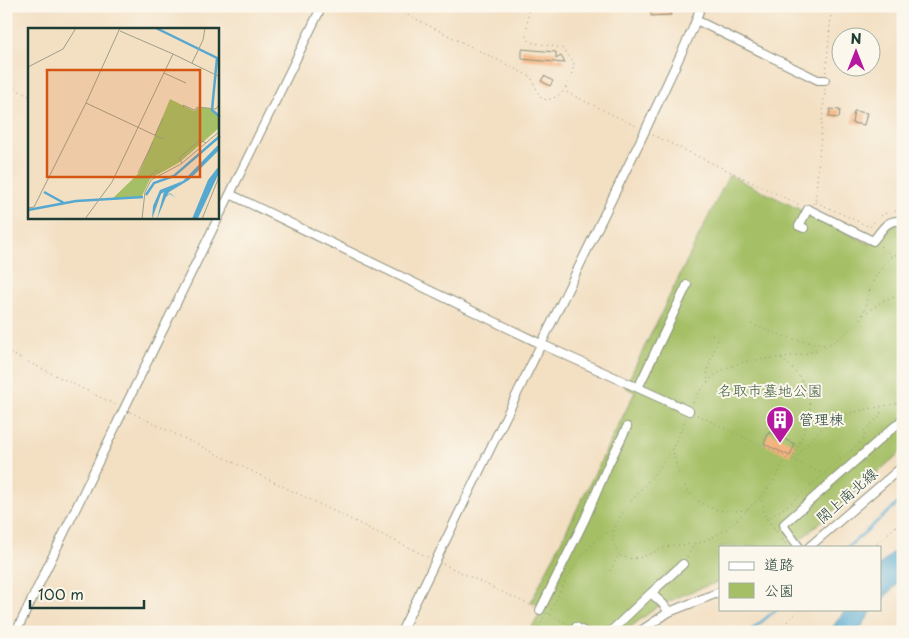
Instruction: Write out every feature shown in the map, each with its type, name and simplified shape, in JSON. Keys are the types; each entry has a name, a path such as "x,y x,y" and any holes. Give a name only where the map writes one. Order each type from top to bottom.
{"street":[{"path":"219,216 322,6"},
{"path":"401,632 645,131 701,6"},
{"path":"696,20 818,80 825,80"},
{"path":"230,194 541,344 638,388 673,409 689,412"},
{"path":"804,228 799,226 808,209 873,241 886,224 892,220 903,221"},
{"path":"16,632 218,219"},
{"path":"638,388 647,377 676,318 687,285"},
{"path":"798,546 784,524 903,419"},
{"path":"543,612 609,463 627,427"},
{"name":"閖上南北線","path":"810,546 903,466"},
{"path":"610,632 683,564"},
{"path":"640,632 668,612 719,592"},
{"path":"651,593 663,604 668,612"},
{"path":"576,627 584,632"}],"path":[{"path":"390,6 531,77 541,98 547,100 556,97 564,91 573,70 574,62 562,48 530,42 526,37 529,6"},
{"path":"564,91 808,209 815,202 831,16 836,6"},
{"path":"6,84 28,95"},
{"path":"815,202 870,227 882,214 894,210 903,211"},
{"path":"873,241 893,256"},
{"path":"863,315 876,276 893,256 903,251"},
{"path":"786,456 775,479 761,497 727,530 711,539 694,544 665,547 635,560 619,555 614,548 613,537 615,530 630,502 673,448 698,393 709,380 736,364 810,352 827,345 884,300 903,295"},
{"path":"751,324 791,339 827,345"},
{"path":"712,334 718,336"},
{"path":"709,380 707,370 718,340"},
{"path":"6,351 435,561 576,627"},
{"path":"780,357 800,377 810,400 810,418 793,460"},
{"path":"793,460 820,430 832,421 849,414 903,402"},
{"path":"766,519 786,507 864,439 864,431 881,415 880,408"},
{"path":"689,412 824,474"},
{"path":"673,448 679,476 684,486 692,495 715,509 747,510"},
{"path":"761,497 761,504 766,519 787,546"},
{"path":"873,546 903,520"},
{"path":"549,614 563,586 589,548 602,536 615,530"},
{"path":"683,564 694,544"},
{"path":"610,571 619,555"},
{"path":"776,632 800,610"},
{"path":"537,632 543,612"}],"green space":[{"name":"名取市墓地公園","path":"729,175 870,244 892,224 903,225 903,450 793,546 719,546 719,581 657,607 624,632 528,632 545,608 531,602 635,392 625,387"}],"water":[{"path":"903,542 903,578 882,600 882,563"},
{"path":"845,610 872,610 858,632 829,632"}],"building":[{"path":"670,6 671,15 651,16 651,7"},
{"path":"522,49 556,52 556,59 561,56 565,63 522,59"},
{"path":"544,76 553,81 550,86 541,81"},
{"path":"830,109 840,110 839,118 829,117"},
{"path":"854,111 867,113 864,125 852,123"},
{"name":"管理棟","path":"769,432 795,444 790,456 764,444"}],"waterway":[{"path":"849,546 903,499"},
{"path":"749,632 776,610"}],"place":[{"name":"管理棟","path":"780,444"}]}
